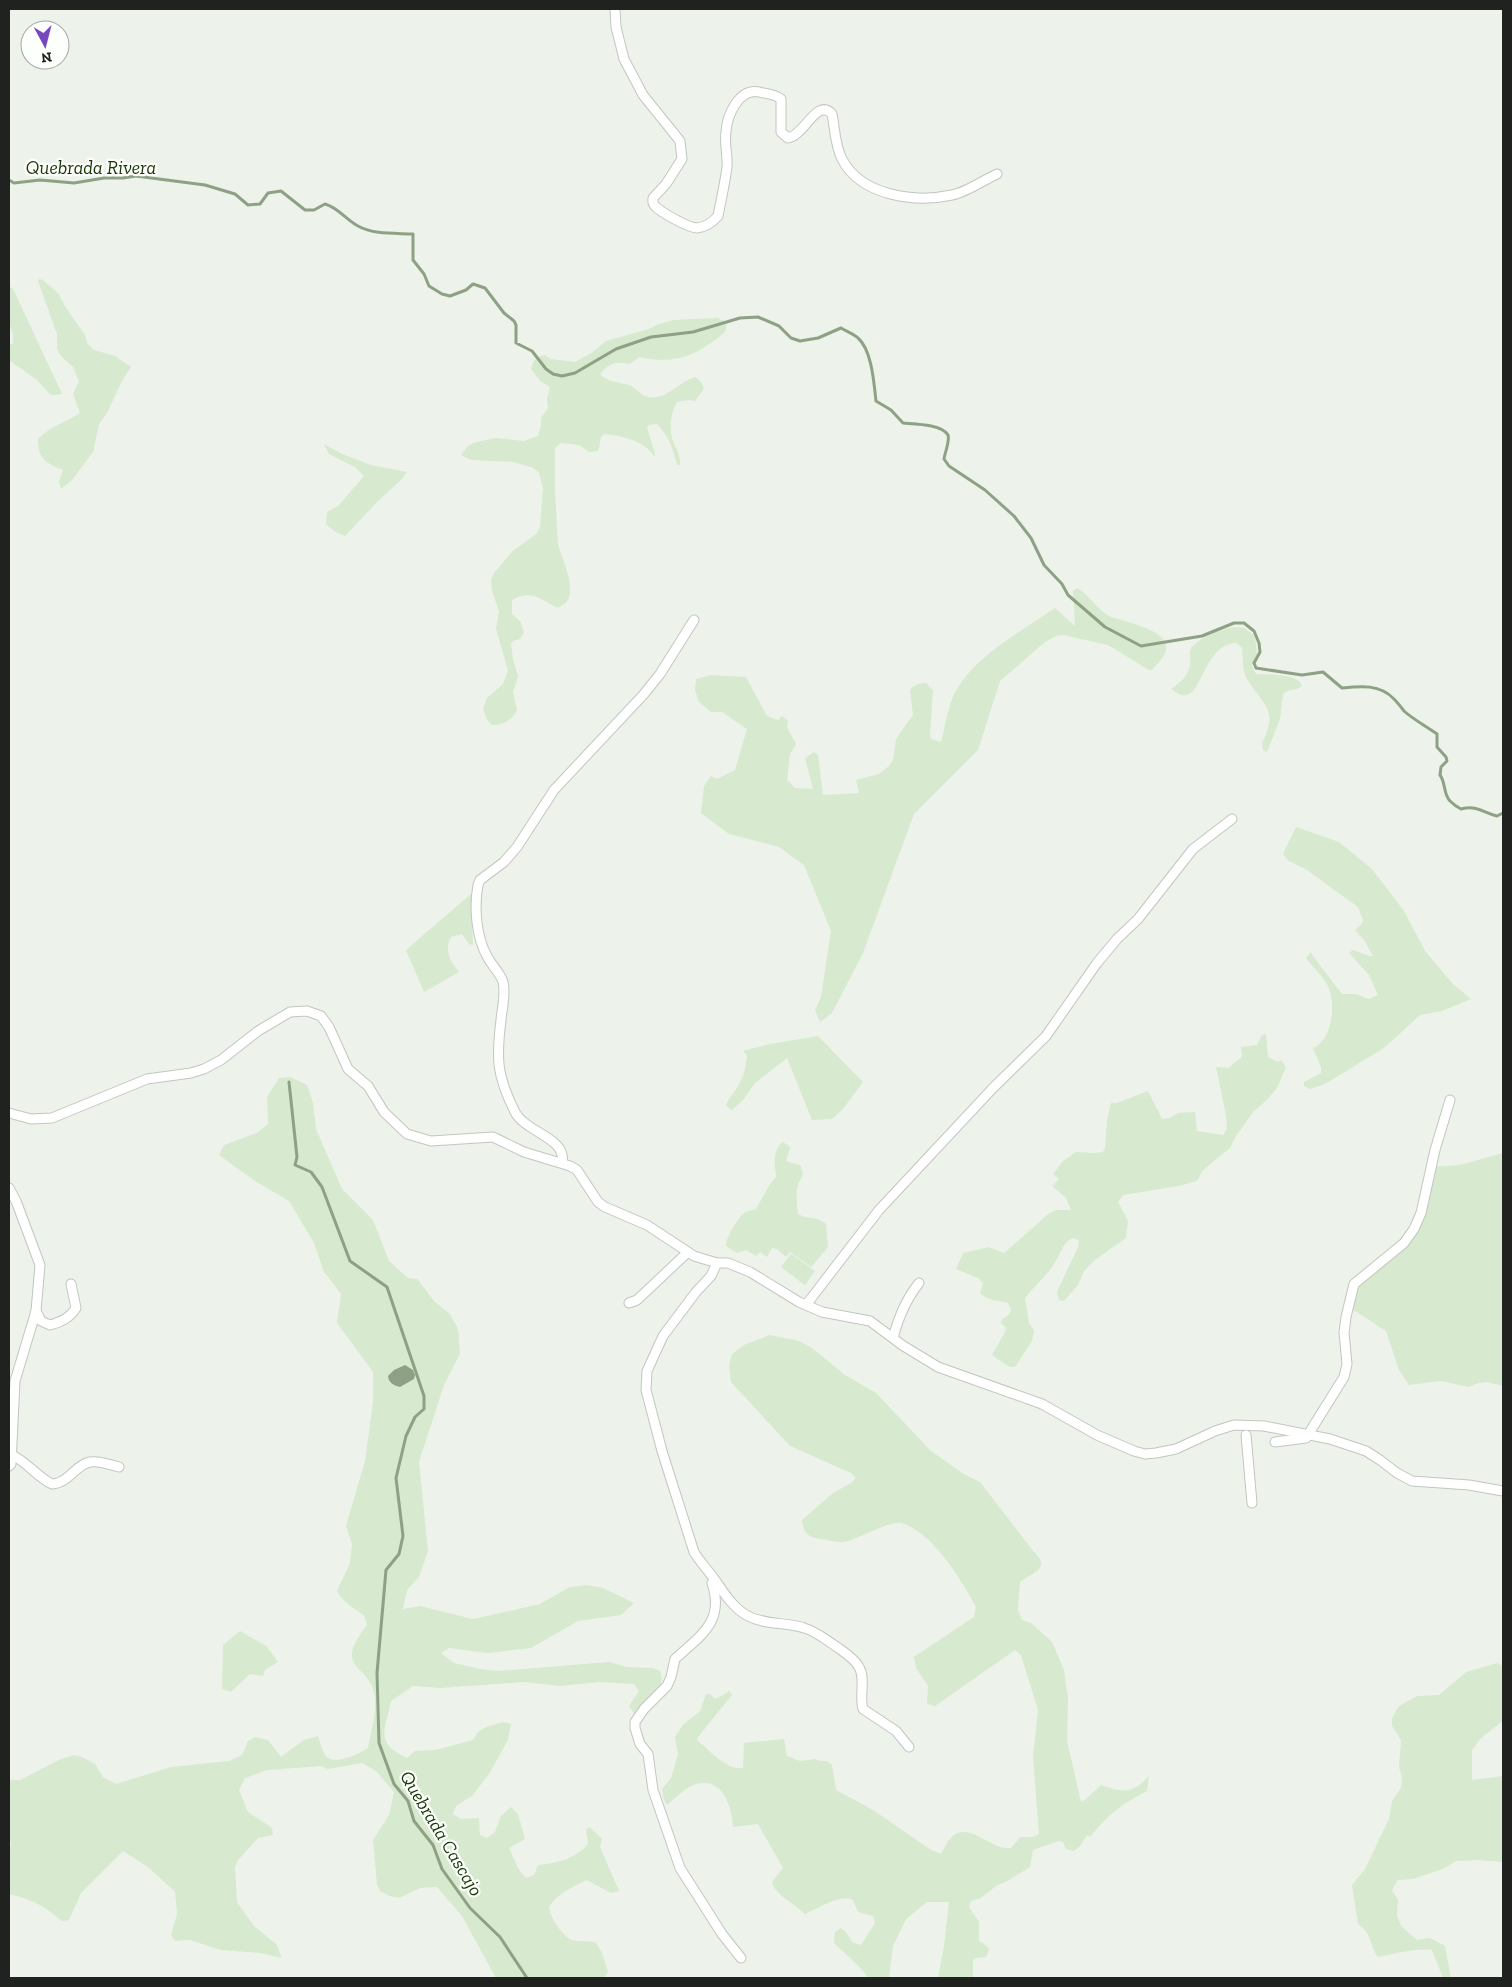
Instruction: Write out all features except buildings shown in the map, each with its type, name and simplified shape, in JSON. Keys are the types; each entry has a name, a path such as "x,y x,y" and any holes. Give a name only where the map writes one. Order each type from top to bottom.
{"street":[{"path":"615,9 616,26 624,59 643,95 680,142 682,159 666,184 653,198 654,206 692,227 705,226 718,216 727,165 726,132 730,115 741,97 748,92 754,91 781,99 781,132 788,138 796,135 818,112 824,109 830,112 832,114 838,151 842,160 860,181 881,191 923,197 954,195 997,174"},
{"path":"562,1162 562,1153 552,1141 532,1130 518,1118 501,1080 497,1062 504,993 503,981 486,956 478,933 478,888 480,880 504,862 517,848 554,790 566,775 644,694 660,674 694,620"},
{"path":"806,1305 879,1210 986,1095 1046,1036 1097,963 1117,939 1138,919 1193,849 1232,819"},
{"path":"9,1113 31,1119 52,1118 147,1079 191,1073 204,1069 221,1060 258,1031 290,1012 307,1011 321,1016 329,1027 348,1068 368,1086 384,1112 407,1134 430,1141 493,1137 524,1152 562,1162 577,1170 598,1202 605,1207 647,1225 688,1252 717,1263 728,1263 750,1272 806,1305 822,1312 870,1321 938,1367 1042,1404 1097,1435 1146,1454 1176,1448 1234,1425 1264,1426 1310,1434 1366,1451 1412,1481 1469,1485 1503,1491"},
{"path":"1275,1442 1306,1438 1344,1377 1347,1364 1344,1332 1354,1284 1361,1276 1394,1252 1414,1229 1426,1196 1435,1150 1450,1100"},
{"path":"9,1188 16,1201 40,1265 36,1311 15,1381 12,1455 9,1466"},
{"path":"629,1303 637,1300 688,1252"},
{"path":"717,1263 711,1276 696,1292 664,1336 647,1371 646,1383 662,1451 694,1552 722,1592 737,1608 747,1615 762,1620 813,1630 854,1661 860,1668 861,1673 863,1709 896,1731 910,1747"},
{"path":"893,1338 899,1319 912,1292 919,1283"},
{"path":"36,1311 41,1321 50,1325 65,1320 76,1308 71,1284"},
{"path":"1246,1435 1252,1502"},
{"path":"12,1455 23,1461 46,1482 52,1484 64,1481 89,1462 97,1461 119,1467"},
{"path":"708,1571 716,1598 712,1619 699,1640 675,1659 667,1686 644,1708 635,1722 635,1728 640,1744 648,1754 653,1790 680,1868 722,1934 741,1958"}],"shaded area":[{"path":"39,279 43,280 58,293 85,335 87,343 94,350 115,356 131,367 122,381 107,413 99,424 93,452 72,480 61,489 59,482 63,470 52,465 41,456 38,439 52,428 80,413 73,394 79,381 73,367 60,355 57,348 57,334 38,281"},
{"path":"9,286 13,289 62,394 52,395 37,380 9,360 9,346 13,343 13,334 9,322"},
{"path":"718,318 727,323 725,332 695,353 664,360 639,357 630,364 613,364 600,374 609,380 629,385 649,397 662,396 696,377 701,382 704,389 695,401 677,402 672,415 671,433 679,454 680,465 677,465 670,443 665,433 657,424 649,425 647,428 655,457 639,443 618,436 604,434 601,437 597,451 589,452 579,445 561,443 555,448 558,544 567,572 570,595 567,601 558,608 531,595 525,595 512,600 512,614 520,621 524,632 520,639 513,641 511,644 518,677 513,692 517,710 513,717 507,721 492,725 487,720 483,709 487,698 503,684 508,670 496,629 499,611 492,591 491,580 494,573 513,551 536,534 540,527 543,488 539,473 534,468 513,462 471,460 461,455 473,443 495,438 524,441 538,436 541,418 548,408 547,398 550,387 540,381 531,369 535,359 545,355 551,359 575,362 591,353 606,341 649,329 659,324 673,320"},
{"path":"324,444 342,454 371,465 407,472 345,536 334,531 326,524 327,512 338,506 364,476 355,467 329,454"},
{"path":"1077,588 1109,616 1151,630 1159,635 1164,640 1166,647 1163,656 1152,670 1149,670 1108,645 1063,635 1056,636 1045,642 1000,681 978,750 914,814 863,953 832,1013 820,1022 815,1010 821,997 831,931 804,865 779,847 729,834 701,813 704,786 711,776 717,779 735,770 747,729 722,712 711,712 699,702 695,690 696,679 711,675 746,677 767,716 778,720 782,716 788,721 787,727 796,744 790,754 787,780 795,788 813,789 805,758 814,752 818,755 823,795 859,793 856,780 879,774 893,760 896,739 913,715 910,690 913,687 926,683 933,690 930,735 931,739 941,742 953,697 971,670 1012,636 1055,608 1075,626 1073,591"},
{"path":"1233,627 1244,628 1255,636 1257,654 1252,666 1256,674 1289,677 1300,682 1302,686 1283,694 1280,719 1267,752 1263,750 1262,743 1267,732 1269,715 1264,702 1245,676 1242,648 1237,643 1225,646 1217,652 1194,690 1188,695 1181,695 1171,689 1187,673 1190,651 1197,642 1207,636"},
{"path":"1296,827 1339,842 1372,869 1404,911 1425,951 1453,984 1471,999 1442,1011 1420,1015 1384,1048 1325,1084 1310,1089 1304,1086 1304,1082 1321,1073 1321,1067 1313,1048 1320,1044 1329,1030 1332,1002 1326,982 1306,958 1311,952 1342,994 1356,994 1369,999 1378,995 1369,975 1349,953 1353,950 1373,956 1364,940 1355,930 1362,924 1363,920 1358,907 1307,870 1289,861 1283,854"},
{"path":"471,894 473,945 469,944 462,934 451,937 448,951 453,964 459,972 424,992 406,950"},
{"path":"1266,1034 1268,1057 1278,1062 1281,1060 1286,1067 1277,1088 1253,1112 1230,1148 1203,1170 1197,1181 1179,1186 1123,1195 1118,1202 1128,1221 1126,1238 1096,1259 1084,1271 1078,1285 1064,1301 1059,1300 1057,1292 1078,1247 1079,1240 1072,1238 1068,1241 1051,1269 1025,1298 1029,1323 1034,1330 1032,1341 1015,1367 1010,1367 992,1355 1005,1332 1006,1328 1001,1323 1002,1319 1009,1315 1011,1310 1008,1303 989,1299 980,1293 983,1283 978,1278 956,1269 963,1253 989,1247 1004,1253 1047,1215 1056,1210 1071,1210 1066,1198 1052,1186 1059,1179 1053,1174 1063,1161 1076,1152 1103,1152 1111,1103 1117,1103 1148,1091 1162,1119 1170,1118 1178,1113 1195,1112 1197,1131 1223,1135 1227,1129 1226,1115 1216,1067 1228,1068 1242,1057 1241,1047 1257,1045 1262,1035"},
{"path":"818,1036 863,1082 843,1109 832,1119 812,1120 787,1058 755,1083 743,1100 732,1110 726,1106 743,1075 747,1055 743,1051 770,1044"},
{"path":"290,1077 307,1085 313,1103 316,1129 342,1189 373,1220 389,1261 408,1278 417,1279 435,1302 450,1314 458,1329 460,1354 444,1385 419,1462 428,1551 419,1577 407,1590 403,1609 420,1606 473,1619 540,1604 570,1587 587,1585 603,1588 634,1603 621,1615 578,1621 531,1648 487,1653 449,1648 441,1653 454,1663 498,1671 609,1662 627,1667 652,1668 660,1671 662,1678 659,1690 651,1700 634,1713 629,1706 639,1691 634,1684 599,1682 560,1686 525,1682 441,1688 413,1686 391,1701 385,1728 384,1735 390,1747 407,1758 415,1751 435,1750 473,1740 478,1732 486,1727 503,1722 511,1724 508,1740 489,1774 472,1796 456,1806 453,1814 461,1819 479,1818 480,1835 487,1838 495,1832 501,1816 511,1807 518,1814 525,1839 509,1848 519,1870 526,1878 534,1875 538,1865 572,1857 583,1849 588,1844 586,1829 590,1827 602,1839 600,1847 619,1891 611,1893 587,1880 561,1894 549,1907 557,1926 564,1935 575,1941 596,1943 602,1953 608,1972 604,1978 496,1978 462,1916 437,1887 421,1888 402,1897 394,1897 381,1892 377,1885 373,1840 389,1815 394,1792 376,1771 362,1763 328,1769 321,1766 267,1770 245,1778 239,1790 248,1812 272,1828 273,1835 258,1838 238,1860 235,1867 237,1902 254,1926 277,1945 282,1958 260,1953 221,1950 190,1940 175,1941 171,1935 177,1914 175,1892 148,1867 123,1851 81,1893 69,1920 62,1921 37,1904 9,1894 11,1843 9,1841 9,1780 20,1780 59,1760 74,1755 95,1764 103,1777 116,1784 171,1767 229,1761 242,1755 248,1741 255,1737 268,1740 281,1757 304,1740 318,1736 323,1752 330,1759 347,1758 368,1748 374,1718 375,1696 370,1682 353,1662 352,1656 354,1645 367,1625 364,1615 345,1602 337,1591 350,1563 352,1544 346,1526 365,1461 373,1402 373,1372 337,1323 341,1294 324,1272 314,1243 289,1201 255,1181 219,1155 224,1145 257,1133 268,1124 267,1097 279,1078"},
{"path":"782,1142 790,1148 786,1161 800,1165 803,1173 797,1193 798,1214 818,1219 826,1224 828,1247 811,1267 790,1252 786,1257 777,1249 772,1248 767,1257 760,1252 756,1256 746,1250 737,1253 726,1246 730,1234 739,1219 744,1213 756,1209 776,1177 775,1154"},
{"path":"1503,1153 1503,1386 1487,1382 1469,1387 1441,1381 1409,1385 1399,1370 1386,1331 1355,1311 1346,1309 1352,1281 1401,1242 1421,1213 1431,1167 1460,1165"},
{"path":"791,1254 815,1271 805,1285 781,1267"},
{"path":"770,1335 799,1341 812,1348 845,1375 876,1393 931,1451 962,1473 980,1482 1039,1557 1041,1566 1039,1569 1020,1582 1018,1610 1022,1620 1031,1623 1052,1642 1064,1670 1068,1699 1067,1741 1081,1802 1101,1785 1116,1790 1127,1790 1138,1786 1149,1776 1147,1791 1115,1811 1090,1837 1087,1835 1080,1846 1074,1851 1066,1849 1063,1842 1059,1841 1033,1850 1030,1867 996,1886 981,1898 971,1901 969,1907 979,1922 979,1941 988,1947 989,1950 986,1957 973,1960 973,1978 938,1978 949,1902 927,1902 906,1919 893,1946 889,1978 868,1978 834,1943 835,1932 841,1928 852,1942 861,1945 875,1923 873,1916 858,1912 853,1900 848,1899 836,1900 805,1914 786,1899 777,1891 772,1882 783,1868 758,1824 733,1827 727,1800 716,1786 708,1783 699,1783 680,1793 667,1805 663,1797 662,1789 671,1778 678,1755 675,1737 683,1725 700,1711 706,1694 710,1694 715,1699 729,1690 732,1695 697,1740 719,1759 731,1766 743,1768 744,1743 784,1739 787,1756 800,1761 815,1759 827,1761 832,1765 836,1790 873,1810 931,1850 941,1854 949,1840 956,1834 963,1832 979,1836 1003,1848 1011,1848 1020,1837 1033,1837 1039,1834 1033,1757 1038,1710 1021,1655 1015,1650 935,1706 927,1704 928,1686 916,1668 914,1657 974,1617 976,1607 945,1558 935,1546 913,1528 901,1523 889,1524 841,1542 813,1537 807,1534 802,1520 833,1493 856,1478 851,1473 790,1446 731,1382 729,1365 732,1354 744,1345"},
{"path":"405,1365 413,1370 414,1379 400,1387 390,1382 388,1376 394,1370"},
{"path":"240,1631 266,1646 278,1662 265,1670 263,1676 250,1674 231,1692 222,1689 223,1645"},
{"path":"1497,1663 1503,1666 1503,1721 1481,1738 1472,1750 1472,1780 1503,1776 1503,1862 1456,1861 1445,1868 1413,1879 1398,1880 1392,1890 1398,1900 1397,1916 1401,1926 1417,1940 1430,1938 1445,1946 1451,1978 1443,1978 1432,1950 1412,1951 1378,1957 1369,1936 1358,1924 1352,1885 1365,1869 1389,1819 1392,1801 1401,1788 1402,1778 1399,1767 1401,1740 1392,1726 1392,1718 1399,1706 1417,1696 1439,1695 1466,1672"}],"waterway":[{"name":"Quebrada Rivera","path":"9,180 14,183 40,180 74,183 104,178 136,176 205,185 235,194 248,205 260,204 268,193 281,191 305,210 314,210 325,204 364,229 385,233 413,234 413,260 424,274 429,286 442,294 450,296 466,290 473,284 485,288 504,313 514,321 516,325 516,343 532,351 546,369 553,374 562,376 575,373 616,349 651,337 693,332 740,318 758,317 779,326 791,338 800,341 818,338 841,328 863,343 872,368 876,401 891,410 903,423 927,425 945,431 948,435 948,443 944,459 949,466 985,490 1014,516 1031,538 1044,565 1062,584 1068,595 1105,627 1141,646 1202,636 1234,623 1244,623 1254,631 1259,643 1260,652 1254,663 1256,668 1302,675 1323,672 1342,688 1370,687 1389,694 1404,711 1437,734 1437,747 1446,757 1447,761 1441,767 1440,775 1446,795 1450,801 1461,809 1475,808 1497,816 1503,813"},
{"name":"Quebrada Cascajo","path":"289,1082 297,1157 295,1165 311,1172 322,1187 350,1261 387,1287 424,1396 424,1409 415,1417 406,1436 396,1478 403,1536 399,1554 386,1570 377,1673 379,1743 394,1784 408,1801 414,1821 433,1845 442,1869 470,1908 500,1937 527,1978"}]}
